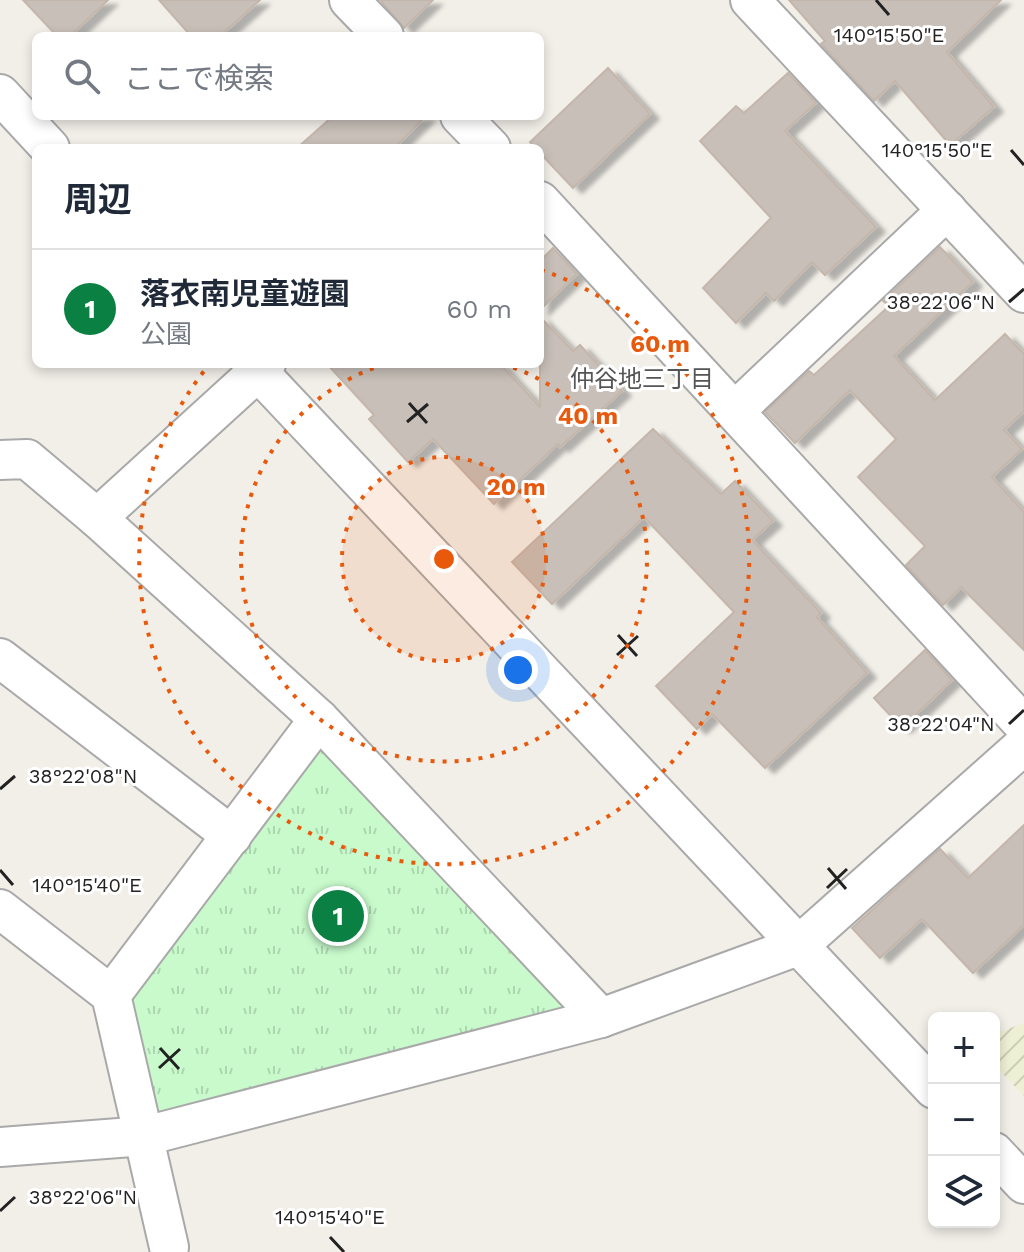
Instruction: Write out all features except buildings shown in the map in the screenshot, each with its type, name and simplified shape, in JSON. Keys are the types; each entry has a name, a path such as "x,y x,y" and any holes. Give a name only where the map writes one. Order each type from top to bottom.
{"street":[{"path":"349,0 380,32"},
{"path":"759,3 1024,293"},
{"path":"0,94 46,144"},
{"path":"464,120 487,144"},
{"path":"544,205 1024,725"},
{"path":"736,410 947,210"},
{"path":"97,518 256,368"},
{"path":"260,368 929,1084"},
{"path":"0,460 27,459 97,518 319,719 601,1018"},
{"path":"0,658 232,836"},
{"path":"111,995 319,719"},
{"path":"0,1147 145,1136 601,1018 798,946 1024,745"},
{"path":"0,909 111,995 169,1247"},
{"path":"998,1156 1024,1184"}],"green space":[{"path":"319,719 601,1018 145,1136 111,995"},
{"path":"1024,1023 1024,1096 1000,1071 1000,1032"}],"place":[{"name":"落衣南児童遊園","path":"338,916"}],"district":[{"name":"仲谷地三丁目","path":"642,379"}]}
